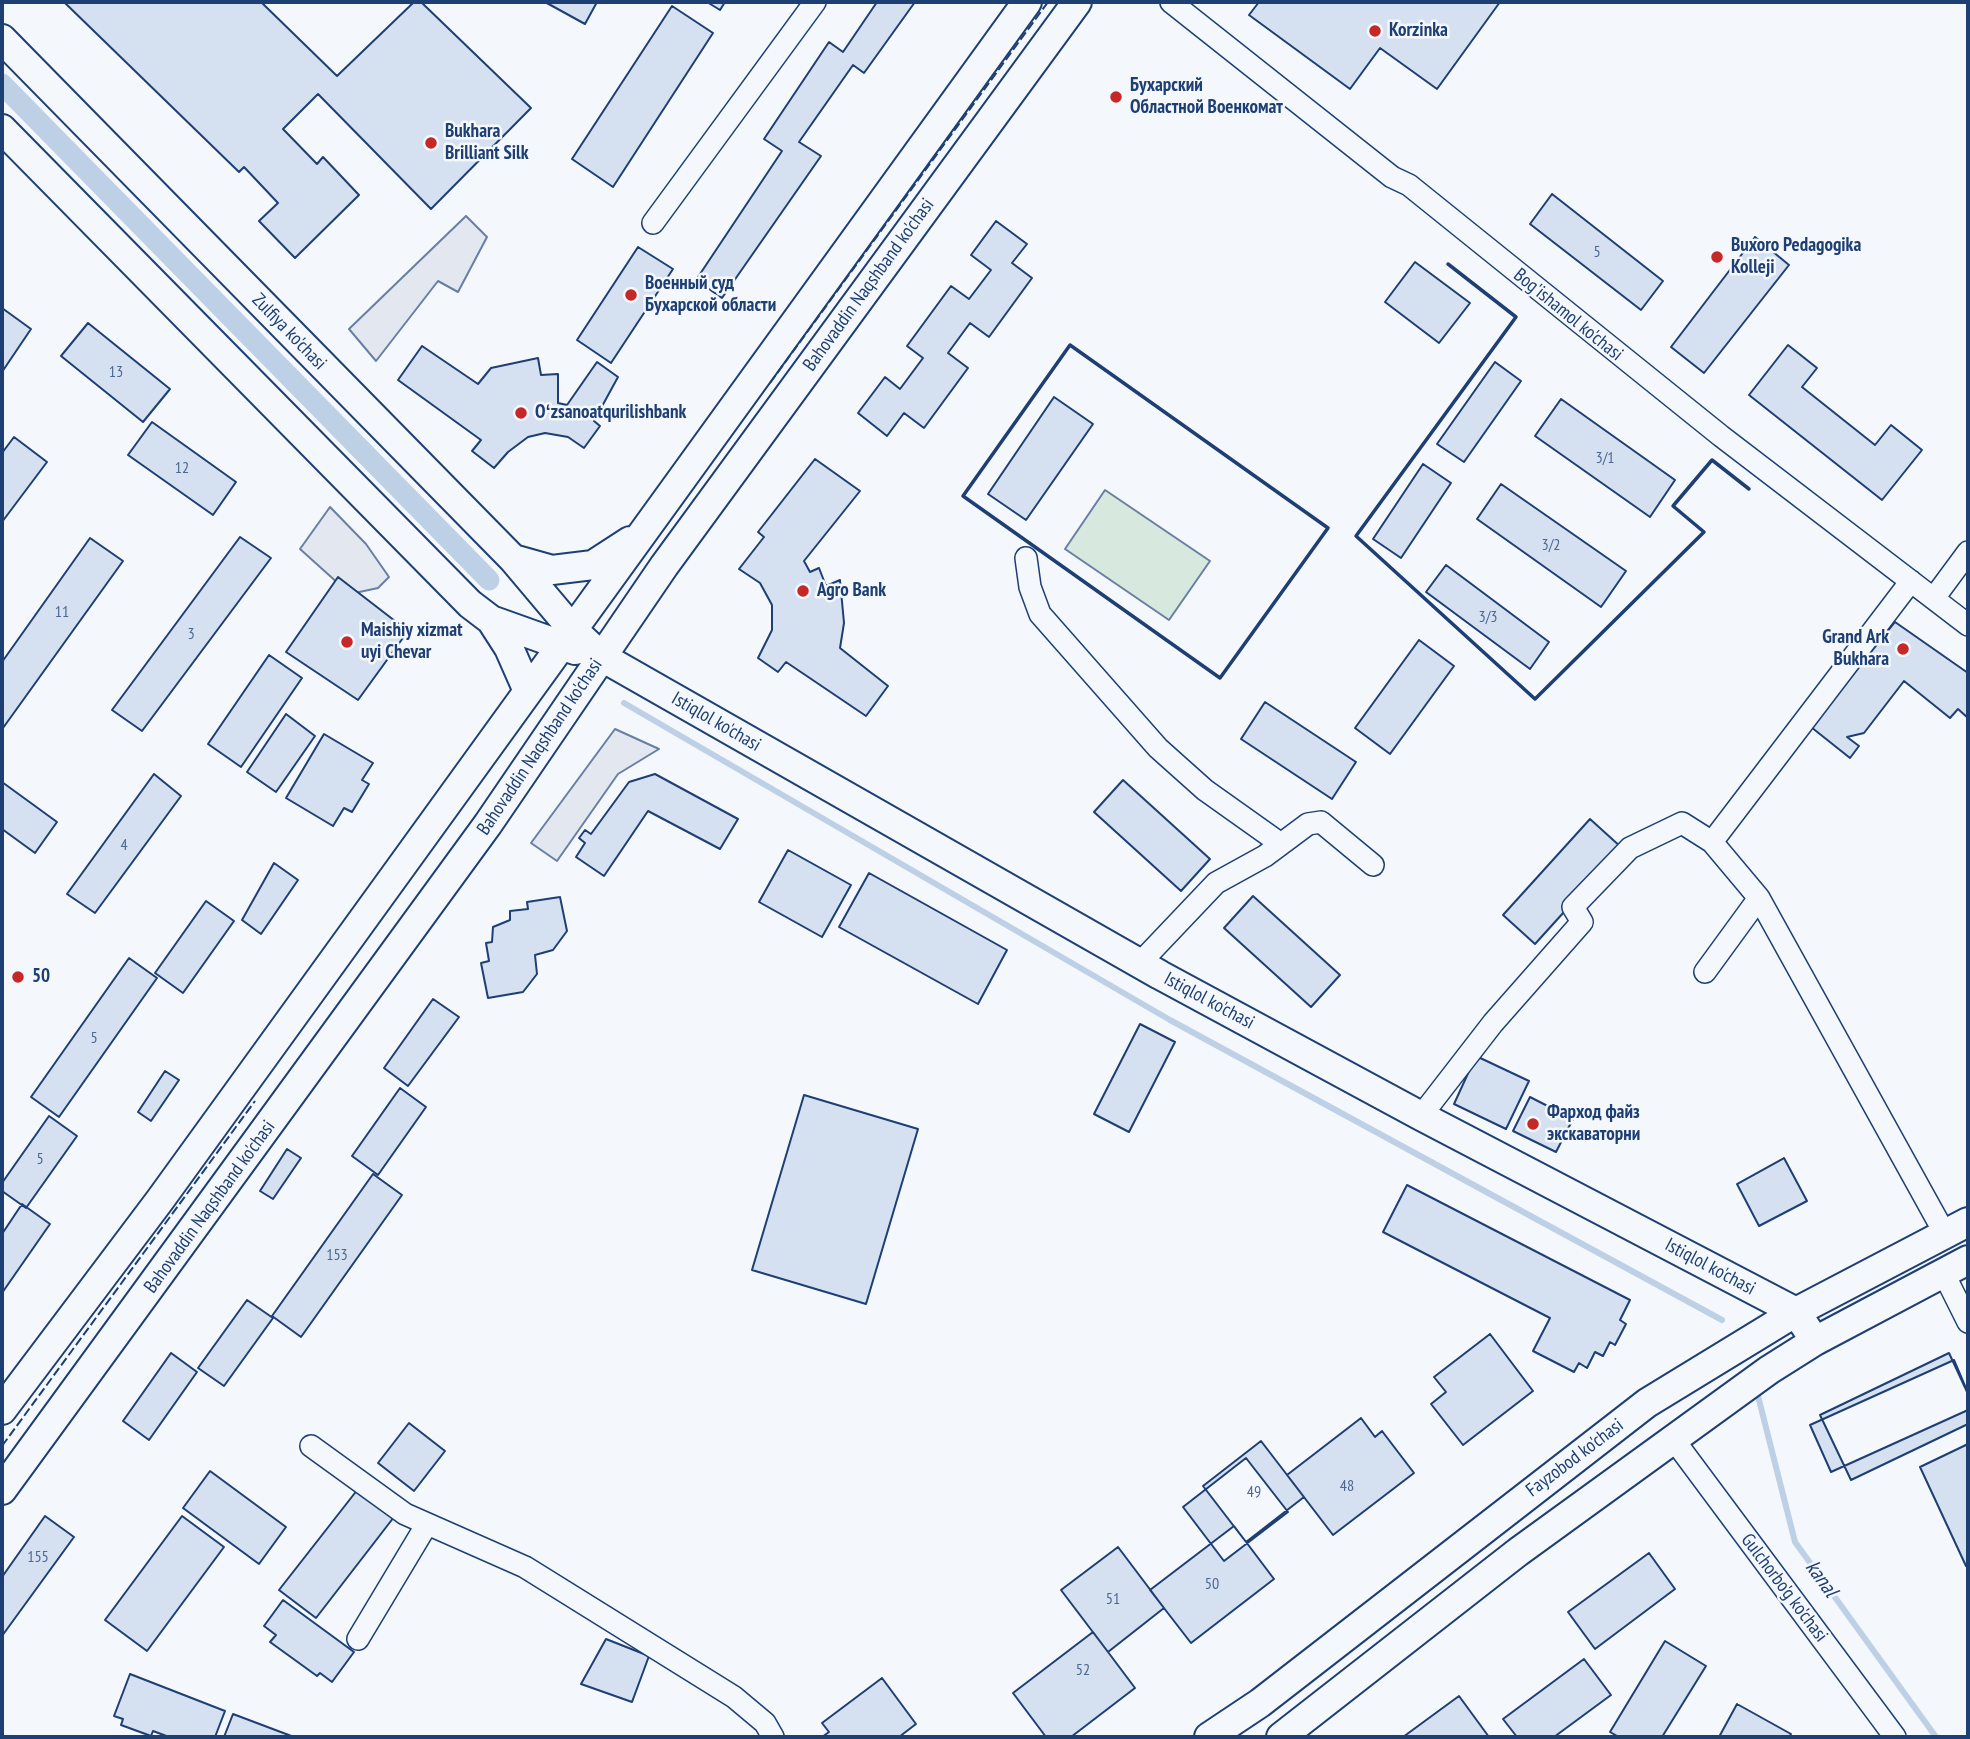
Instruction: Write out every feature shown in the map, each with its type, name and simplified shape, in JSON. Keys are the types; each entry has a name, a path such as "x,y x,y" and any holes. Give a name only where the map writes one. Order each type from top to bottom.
{"main road":[{"name":"Bahovaddin Naqshband ko'chasi","path":"2,1410 167,1189 647,530 1027,2"},
{"name":"Bahovaddin Naqshband ko'chasi","path":"2,1490 488,824 664,566 1077,2"},
{"name":"Zulfiya ko'chasi","path":"2,38 513,559 566,638"},
{"path":"2,129 470,604 491,620 509,648 528,691"},
{"path":"513,559 552,570 593,565 647,530"},
{"path":"491,620 566,638"},
{"name":"Istiqlol ko'chasi","path":"566,638 1140,963 1421,1116 1796,1312 1815,1341"},
{"name":"Fayzobod ko'chasi","path":"1209,1737 1260,1703 1447,1555 1647,1403 1796,1312 1956,1228"},
{"path":"1281,1737 1518,1552 1815,1341 1968,1260"}],"street":[{"path":"653,223 815,2"},
{"name":"Bog'ishamol ko'chasi","path":"1171,2 1392,177 1409,185 1721,436 1968,625"},
{"path":"1934,598 1968,552"},
{"path":"1026,558 1030,587 1040,614 1158,748 1205,790 1281,844"},
{"path":"1712,842 1911,581"},
{"path":"1140,963 1216,883 1281,844 1308,824 1321,822 1373,865"},
{"path":"1421,1116 1486,1033 1582,922 1573,907 1630,848 1682,822 1712,842 1759,898 1956,1228"},
{"path":"1705,972 1759,898"},
{"path":"1943,1272 1968,1322"},
{"name":"Gulchorbo'g ko'chasi","path":"1674,1440 1895,1737"},
{"path":"311,1446 405,1514 525,1567 734,1697 765,1723 773,1737"},
{"path":"358,1639 427,1524"}],"shaded area":[{"path":"466,216 487,237 458,292 438,281 376,361 349,329"},
{"path":"1105,490 1210,561 1169,620 1065,549"},
{"path":"330,507 366,544 389,577 378,588 350,594 300,549"},
{"path":"615,729 659,749 618,774 557,861 531,843"}],"building":[{"name":"Bukhara Brilliant Silk","path":"64,2 261,2 337,76 414,2 421,2 531,108 431,209 318,94 283,129 317,164 323,157 359,195 295,258 259,221 278,203 244,167 239,172"},
{"path":"545,2 597,2 585,24"},
{"path":"707,2 725,2 720,10"},
{"path":"877,2 915,2 864,73 853,65 799,142 821,156 722,298 696,280 782,151 764,139 829,42 843,52"},
{"name":"Korzinka","path":"1259,2 1500,2 1437,89 1380,48 1350,89 1249,15"},
{"path":"672,6 713,33 613,187 572,159"},
{"path":"1552,194 1663,281 1641,310 1530,224"},
{"path":"996,221 1027,244 1012,263 1032,278 989,337 970,323 948,353 968,368 924,428 904,413 887,436 858,413 885,377 900,389 923,358 907,346 951,286 969,299 991,270 971,255"},
{"path":"1755,237 1789,265 1704,373 1671,347"},
{"name":"Военный суд Бухарской области","path":"638,247 673,269 611,363 577,340"},
{"path":"1415,262 1470,303 1439,343 1385,302"},
{"path":"2,308 31,329 2,372"},
{"path":"88,323 170,389 143,422 61,356"},
{"path":"1788,345 1817,368 1802,387 1875,445 1891,425 1922,450 1882,500 1749,395"},
{"name":"Oʻzsanoatqurilishbank","path":"422,346 478,384 491,368 538,358 541,375 558,374 558,403 567,405 597,362 618,377 594,421 600,426 584,448 568,437 545,433 528,437 508,452 494,468 472,451 481,440 398,380"},
{"path":"1495,362 1521,381 1464,462 1437,444"},
{"path":"1054,397 1093,424 1026,520 988,494"},
{"path":"1561,399 1675,480 1650,517 1535,436"},
{"path":"152,422 236,482 213,515 128,455"},
{"path":"14,437 47,462 2,522 2,453"},
{"name":"Agro Bank","path":"815,459 860,491 804,561 810,572 819,568 826,586 840,580 844,623 840,648 888,686 866,716 786,662 778,672 758,658 772,630 772,605 760,583 739,569 764,537 758,532"},
{"path":"1423,464 1451,483 1401,558 1373,539"},
{"path":"1501,484 1626,571 1601,607 1477,519"},
{"path":"240,537 271,558 142,731 112,710"},
{"path":"90,538 123,561 3,728 2,662"},
{"path":"1446,565 1549,642 1530,669 1426,592"},
{"name":"Maishiy xizmat uyi Chevar","path":"338,577 408,631 358,700 286,652"},
{"path":"1895,622 1968,673 1968,718 1958,709 1950,718 1904,681 1864,733 1847,737 1859,746 1850,758 1811,727"},
{"path":"1419,640 1454,666 1390,754 1355,728"},
{"path":"269,655 302,678 241,767 208,744"},
{"path":"1265,702 1356,762 1332,799 1241,739"},
{"path":"286,714 315,736 276,792 247,772"},
{"path":"324,734 373,763 362,780 369,784 352,812 344,808 333,826 286,798"},
{"path":"154,774 181,796 95,913 67,894"},
{"path":"655,774 738,819 720,849 648,811 604,876 576,857 585,843 579,838 585,830 591,834 629,782"},
{"path":"1123,780 1210,859 1181,891 1094,812"},
{"path":"2,782 57,822 35,853 2,829"},
{"path":"1590,819 1622,848 1535,944 1503,915"},
{"path":"788,850 851,885 822,937 759,902"},
{"path":"274,863 298,880 261,934 242,920"},
{"path":"869,873 1007,950 978,1004 839,927"},
{"path":"1253,896 1340,975 1311,1007 1224,928"},
{"path":"560,897 567,931 553,950 535,955 537,974 523,992 488,998 481,963 489,961 486,943 492,942 493,927 510,920 510,911 528,909 527,902"},
{"path":"206,901 234,921 183,993 155,973"},
{"path":"129,958 157,978 59,1117 31,1097"},
{"path":"433,999 459,1017 408,1086 384,1068"},
{"path":"1140,1024 1175,1042 1129,1132 1094,1114"},
{"path":"1476,1056 1529,1081 1506,1129 1454,1104"},
{"path":"165,1071 179,1080 151,1121 138,1112"},
{"path":"400,1088 426,1107 378,1175 352,1156"},
{"path":"804,1095 918,1129 866,1304 752,1270"},
{"path":"1530,1097 1573,1119 1556,1152 1513,1131"},
{"path":"49,1116 77,1136 26,1208 2,1191 2,1183"},
{"path":"287,1149 301,1158 273,1199 260,1191"},
{"path":"1784,1158 1807,1201 1759,1226 1737,1184"},
{"path":"373,1174 402,1195 301,1337 272,1316"},
{"path":"1407,1185 1630,1300 1620,1320 1626,1324 1615,1345 1610,1342 1603,1356 1595,1352 1587,1368 1579,1363 1574,1372 1533,1351 1550,1318 1383,1232"},
{"path":"22,1204 50,1224 2,1293 2,1234"},
{"path":"247,1300 273,1318 224,1386 198,1368"},
{"path":"1490,1334 1533,1391 1463,1445 1431,1404 1446,1392 1434,1377"},
{"path":"171,1353 197,1372 149,1440 123,1421"},
{"path":"1949,1353 1968,1394 1968,1424 1851,1480 1820,1415"},
{"path":"1954,1360 1968,1393 1968,1410 1831,1472 1810,1425"},
{"path":"1361,1418 1375,1437 1382,1431 1414,1473 1333,1535 1287,1475"},
{"path":"409,1423 445,1451 414,1491 378,1463"},
{"path":"1261,1441 1304,1497 1246,1542 1203,1486"},
{"path":"1968,1444 1968,1565 1966,1566 1920,1467"},
{"path":"1246,1458 1288,1512 1224,1561 1183,1507"},
{"path":"210,1471 286,1527 259,1564 183,1508"},
{"path":"358,1489 394,1517 316,1618 279,1590"},
{"path":"45,1516 74,1537 2,1636 2,1577"},
{"path":"182,1516 224,1547 147,1651 105,1620"},
{"path":"1234,1526 1274,1579 1191,1643 1150,1590"},
{"path":"1118,1547 1164,1608 1108,1652 1061,1590"},
{"path":"1649,1553 1675,1589 1595,1649 1568,1612"},
{"path":"283,1600 354,1652 332,1682 320,1673 317,1676 270,1642 276,1635 264,1626"},
{"path":"1093,1632 1135,1688 1071,1737 1046,1737 1013,1693"},
{"path":"606,1639 649,1656 632,1702 581,1684"},
{"path":"1665,1641 1706,1666 1662,1737 1619,1737 1610,1732"},
{"path":"1584,1659 1611,1695 1554,1737 1517,1737 1503,1719"},
{"path":"130,1674 225,1711 215,1737 169,1737 153,1731 151,1736 121,1725 123,1719 114,1716"},
{"path":"882,1678 916,1724 899,1737 822,1737 829,1732 822,1723"},
{"path":"1459,1696 1489,1737 1403,1737"},
{"path":"1737,1704 1791,1734 1789,1737 1719,1737"},
{"path":"233,1714 294,1737 224,1737"}],"waterway":[{"path":"2,84 489,580"},
{"path":"624,703 1170,1020 1722,1320"},
{"name":"kanal","path":"1758,1396 1795,1542 1936,1737"}],"fence":[{"path":"770,383 1048,2"},
{"path":"2,1446 255,1101"}],"wall":[{"path":"1448,264 1516,317 1356,536 1535,699 1704,532 1673,506 1712,460 1749,489"},
{"path":"1070,345 1328,528 1220,678 963,496 1070,345"}],"place":[{"name":"Korzinka","path":"1375,31"},
{"name":"Бухарский Областной Военкомат","path":"1116,97"},
{"name":"Bukhara Brilliant Silk","path":"431,143"},
{"name":"Buxoro Pedagogika Kolleji","path":"1717,257"},
{"name":"Военный суд Бухарской области","path":"631,295"},
{"name":"Oʻzsanoatqurilishbank","path":"521,413"},
{"name":"Agro Bank","path":"803,591"},
{"name":"Maishiy xizmat uyi Chevar","path":"347,642"},
{"name":"Grand Ark Bukhara","path":"1903,649"},
{"name":"50","path":"18,977"},
{"name":"Фарход файз экскаваторни","path":"1533,1124"}]}
